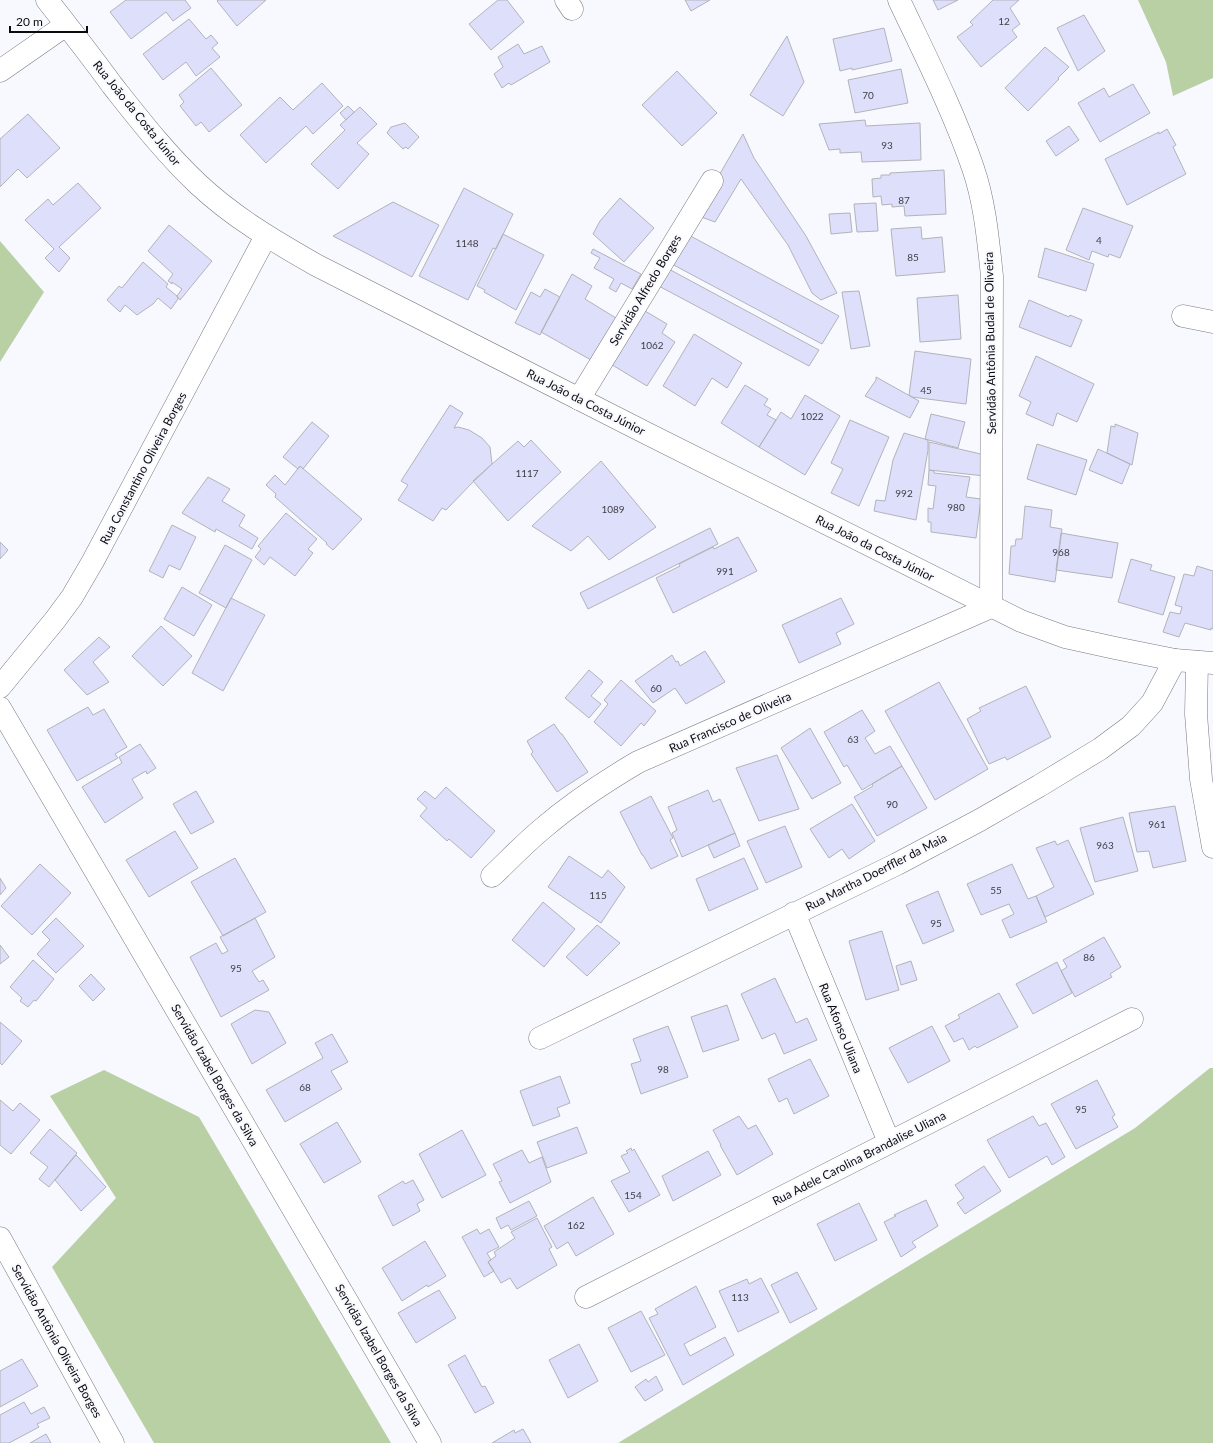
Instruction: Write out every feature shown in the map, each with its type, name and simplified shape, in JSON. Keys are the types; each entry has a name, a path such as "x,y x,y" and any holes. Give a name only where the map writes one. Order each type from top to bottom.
{"street":[{"name":"Rua João da Costa Júnior","path":"48,0 135,115 165,150 198,184 233,213 266,236 323,268 579,399 1021,621 1065,637 1175,660 1205,662"},
{"name":"Servidão Antônia Budal de Oliveira","path":"900,0 955,120 974,169 984,208 992,276 992,607"},
{"path":"0,71 66,25"},
{"name":"Servidão Alfredo Borges","path":"579,399 712,181"},
{"name":"Rua Constantino Oliveira Borges","path":"0,687 55,620 72,597 90,567 266,236"},
{"path":"1183,316 1213,322"},
{"name":"Rua Francisco de Oliveira","path":"492,876 553,820 612,777 638,762 992,607"},
{"name":"Rua Martha Doerffler da Maia","path":"540,1038 897,864 1039,786 1100,749 1131,726 1152,703 1175,660"},
{"path":"1205,662 1196,714 1201,779 1213,847"},
{"name":"Servidão Izabel Borges da Silva","path":"0,708 430,1443"},
{"name":"Rua Afonso Uliana","path":"794,913 888,1142"},
{"name":"Rua Adele Carolina Brandalise Uliana","path":"586,1297 1132,1019"},
{"name":"Servidão Antônia Oliveira Borges","path":"0,1238 113,1443"}],"green space":[{"path":"1138,0 1213,0 1213,78 1173,96 1166,62"},
{"path":"0,241 44,292 0,362"},
{"path":"1210,1068 1213,1068 1213,1443 618,1443 1135,1128"},
{"path":"104,1070 199,1117 391,1443 154,1443 52,1267 116,1198 50,1096"}],"building":[{"path":"126,0 185,0 191,8 173,21 166,12 131,39 110,12"},
{"path":"266,0 237,26 217,1"},
{"path":"498,0 507,0 524,22 491,50 469,24"},
{"path":"685,0 710,0 691,11"},
{"path":"933,0 958,0 938,10"},
{"path":"993,0 1019,0 1010,8 1020,24 1012,30 1017,37 981,67 957,37 973,25 970,22"},
{"path":"1084,15 1105,51 1078,71 1057,28"},
{"path":"189,19 206,39 211,35 218,43 212,48 220,57 196,76 186,62 163,80 143,54"},
{"path":"884,28 892,61 852,70 852,68 840,71 833,39"},
{"path":"787,36 804,82 783,116 750,95"},
{"path":"518,44 524,54 542,46 550,62 511,85 509,83 502,88 494,74 503,67 498,57"},
{"path":"1045,47 1069,67 1028,111 1005,88"},
{"path":"211,68 242,105 209,132 201,122 196,126 180,106 184,102 179,95"},
{"path":"901,69 908,103 855,113 848,80"},
{"path":"677,71 717,113 682,146 642,105"},
{"path":"322,83 343,106 313,134 306,126 266,163 240,135 280,97 293,110"},
{"path":"1133,84 1150,113 1100,142 1078,103 1104,88 1109,97"},
{"path":"348,106 354,112 346,120 340,113"},
{"path":"360,107 377,124 357,143 369,154 338,189 311,164 345,130 340,125"},
{"path":"28,114 60,148 27,178 18,169 0,187 0,139"},
{"path":"865,120 866,126 920,123 921,160 862,162 861,152 840,153 840,149 829,150 819,124"},
{"path":"405,123 419,137 408,149 406,147 403,149 387,133 391,127"},
{"path":"1069,126 1079,140 1056,156 1046,141"},
{"path":"1167,129 1176,145 1173,147 1186,174 1127,205 1105,159"},
{"path":"743,134 754,158 806,236 837,293 821,300 812,293 788,245 741,179 715,222 696,215"},
{"path":"944,170 946,214 905,216 904,206 892,207 892,204 882,205 881,196 873,197 872,179 881,178 881,175 890,175 890,173"},
{"path":"78,183 101,208 59,247 70,258 59,272 45,258 54,249 25,220 48,199 53,205"},
{"path":"464,188 513,214 496,249 493,248 468,300 419,276"},
{"path":"620,198 654,228 624,262 593,234 600,221"},
{"path":"393,202 439,225 412,277 333,236"},
{"path":"876,203 878,231 857,232 854,204"},
{"path":"1083,208 1133,226 1120,258 1109,254 1108,257 1092,251 1089,260 1066,250"},
{"path":"850,213 852,232 831,234 829,214"},
{"path":"169,225 212,261 180,300 177,296 182,289 168,281 173,274 148,251"},
{"path":"921,227 922,239 942,237 945,272 896,276 891,229"},
{"path":"685,233 839,316 822,344 668,262"},
{"path":"503,234 544,255 516,310 484,292 485,290 477,286"},
{"path":"1045,248 1094,264 1086,291 1038,277"},
{"path":"593,249 641,274 632,289 621,283 616,292 609,288 614,279 594,268 600,258 591,253"},
{"path":"143,262 168,284 166,287 177,296 178,299 171,309 158,298 153,304 137,315 125,305 120,312 107,300 119,286 122,288"},
{"path":"665,267 819,350 809,366 655,284"},
{"path":"572,274 592,286 585,299 616,318 591,360 541,332"},
{"path":"545,289 560,297 540,335 515,323 531,292 540,297"},
{"path":"859,291 870,346 851,349 842,292"},
{"path":"958,295 961,339 920,342 917,298"},
{"path":"1029,300 1069,317 1070,315 1082,320 1071,347 1019,327"},
{"path":"640,308 667,324 662,333 675,342 647,386 609,363"},
{"path":"694,334 742,363 727,388 712,378 695,406 663,386"},
{"path":"915,351 971,359 966,404 912,397 909,395"},
{"path":"1036,356 1094,384 1077,422 1057,413 1053,426 1026,414 1031,402 1019,396"},
{"path":"876,377 919,401 910,418 865,396 876,380"},
{"path":"745,385 768,399 764,405 771,409 767,415 776,420 759,447 721,423"},
{"path":"805,395 840,416 805,475 759,447 781,412 791,419"},
{"path":"450,405 463,413 454,428 458,427 469,430 482,438 490,447 492,464 446,510 442,508 433,521 398,500 408,485 401,481"},
{"path":"931,414 965,422 958,448 925,439"},
{"path":"850,420 889,437 859,506 831,493 843,469 831,463"},
{"path":"312,422 329,436 303,469 300,466 298,469 283,457"},
{"path":"1115,424 1138,433 1132,465 1107,453 1111,426 1115,427"},
{"path":"904,433 928,440 928,450 916,520 874,511 876,500 885,501 893,460"},
{"path":"531,440 561,472 508,521 473,481 518,441 524,447"},
{"path":"929,442 985,455 985,476 929,470"},
{"path":"1037,444 1087,460 1076,495 1027,479"},
{"path":"1098,449 1130,464 1122,484 1089,470"},
{"path":"601,461 656,527 609,560 588,536 571,551 532,526"},
{"path":"300,466 362,519 333,550 275,497 276,494 266,485 275,475 285,485"},
{"path":"929,470 934,471 934,473 970,477 966,497 981,499 976,538 931,532 931,522 928,522 928,508 933,509 936,486 928,485"},
{"path":"208,477 230,489 222,501 245,515 239,526 258,538 252,549 216,529 215,532 182,513"},
{"path":"1025,506 1052,510 1050,527 1062,529 1055,582 1009,574 1011,546 1015,546 1016,539 1022,539"},
{"path":"286,513 317,539 308,549 313,553 295,576 270,557 264,565 255,557 261,549 258,546"},
{"path":"172,525 196,537 180,570 169,565 163,578 149,571"},
{"path":"710,528 718,544 588,609 580,593"},
{"path":"1061,533 1118,543 1112,578 1056,570"},
{"path":"738,537 757,571 673,613 656,578 680,566 679,564 713,547 714,549"},
{"path":"0,542 8,550 0,559"},
{"path":"225,545 252,560 226,608 199,593"},
{"path":"1131,559 1152,565 1150,570 1175,577 1163,615 1118,602"},
{"path":"1197,566 1213,571 1213,629 1211,628 1211,630 1185,623 1179,637 1163,632 1170,612 1180,614 1182,607 1175,605 1184,574 1194,576"},
{"path":"182,587 212,605 194,636 164,619"},
{"path":"231,598 265,615 223,691 192,673"},
{"path":"841,598 854,624 836,633 841,644 799,663 782,625"},
{"path":"161,626 192,656 163,686 132,656"},
{"path":"99,637 110,647 93,662 109,682 87,695 64,670"},
{"path":"705,651 725,682 686,704 675,688 653,703 635,681 672,655 676,662 678,661 680,666"},
{"path":"589,670 603,682 591,696 601,704 589,718 565,698"},
{"path":"621,680 656,711 644,726 641,723 621,746 594,722 608,704 604,700"},
{"path":"939,682 988,769 935,800 885,711"},
{"path":"1026,686 1051,737 1007,760 1005,757 989,764 967,719 981,711 979,708"},
{"path":"88,707 93,715 104,709 127,747 115,754 118,758 77,781 47,730"},
{"path":"862,710 875,731 865,738 875,754 890,746 902,766 862,790 847,765 844,767 824,732"},
{"path":"554,724 588,772 557,792 531,754 533,752 527,741"},
{"path":"810,728 841,783 812,799 781,748"},
{"path":"140,744 156,768 147,774 146,771 132,779 143,798 105,823 82,787 122,763 119,757"},
{"path":"777,755 799,809 759,821 736,768"},
{"path":"902,766 927,808 877,836 854,797"},
{"path":"446,787 495,831 471,858 449,839 447,841 420,816 427,808 417,799 425,791 435,799"},
{"path":"708,790 713,802 720,799 735,833 682,857 672,833 677,830 668,807"},
{"path":"196,791 214,822 191,834 173,804"},
{"path":"651,796 673,838 670,840 678,856 651,869 642,855 620,812"},
{"path":"852,804 875,841 849,859 842,849 829,858 810,829"},
{"path":"1175,806 1186,861 1153,868 1149,851 1137,852 1129,813"},
{"path":"1123,817 1138,871 1095,882 1080,828"},
{"path":"785,826 802,867 766,883 747,841"},
{"path":"175,831 198,868 149,897 126,860"},
{"path":"735,833 740,846 714,858 708,845"},
{"path":"1068,840 1094,894 1045,917 1036,896 1054,887 1036,848 1055,841 1057,845"},
{"path":"569,856 602,878 608,870 625,887 601,923 548,887"},
{"path":"235,858 266,912 223,936 191,882"},
{"path":"744,858 758,889 709,911 696,879"},
{"path":"40,864 71,893 32,935 1,906"},
{"path":"1012,864 1028,899 1036,896 1047,922 1010,938 1002,920 1014,914 1009,904 981,915 967,884"},
{"path":"0,878 6,888 0,895"},
{"path":"938,891 954,931 923,944 906,905"},
{"path":"543,902 575,929 544,967 512,940"},
{"path":"56,918 84,946 56,973 37,954 50,940 42,932"},
{"path":"255,918 275,957 252,971 259,982 263,980 269,990 221,1017 190,957 216,943 222,954 228,951 220,937"},
{"path":"597,925 620,943 587,976 566,957"},
{"path":"882,931 899,990 866,1000 849,941"},
{"path":"1104,937 1121,967 1110,974 1112,977 1075,997 1061,971 1067,967 1063,960"},
{"path":"0,945 9,957 0,964"},
{"path":"33,960 54,979 36,1001 34,1000 28,1007 20,1001 22,998 10,987"},
{"path":"911,961 917,980 901,985 896,966"},
{"path":"1057,962 1072,993 1033,1014 1016,984"},
{"path":"91,974 105,989 93,1001 79,986"},
{"path":"775,978 796,1023 807,1018 817,1040 784,1054 775,1033 762,1039 741,994"},
{"path":"999,993 1018,1027 977,1048 975,1046 969,1050 963,1038 954,1042 945,1026 960,1018 958,1015"},
{"path":"727,1005 739,1040 703,1052 691,1017"},
{"path":"255,1010 269,1012 286,1043 252,1064 231,1024"},
{"path":"0,1022 22,1041 2,1065 0,1063"},
{"path":"668,1026 688,1077 641,1094 631,1064 641,1061 633,1039"},
{"path":"932,1026 950,1061 908,1083 889,1048"},
{"path":"332,1034 348,1062 331,1071 342,1089 285,1122 266,1090 323,1058 315,1043"},
{"path":"810,1059 829,1096 794,1114 787,1098 779,1102 768,1079"},
{"path":"560,1076 570,1103 557,1108 560,1116 533,1126 520,1091"},
{"path":"1097,1080 1115,1115 1112,1117 1118,1127 1076,1149 1051,1104"},
{"path":"0,1100 13,1111 20,1103 40,1120 11,1154 0,1145"},
{"path":"739,1116 748,1129 756,1125 773,1154 737,1175 713,1130"},
{"path":"1033,1116 1039,1126 1046,1123 1065,1157 1052,1165 1047,1156 1009,1178 987,1140"},
{"path":"337,1122 361,1162 324,1183 300,1144"},
{"path":"577,1127 587,1153 547,1168 537,1142"},
{"path":"50,1129 77,1153 49,1187 39,1179 48,1167 30,1153"},
{"path":"462,1130 486,1175 442,1198 419,1154"},
{"path":"631,1148 632,1151 634,1149 660,1195 629,1212 611,1181 630,1172 621,1156 628,1153 626,1151"},
{"path":"522,1150 529,1163 542,1157 551,1182 510,1203 499,1182 502,1181 493,1164"},
{"path":"708,1151 721,1175 673,1201 662,1176"},
{"path":"76,1155 106,1187 81,1211 55,1180"},
{"path":"984,1166 1001,1191 965,1214 957,1203 964,1198 955,1185"},
{"path":"413,1180 424,1200 417,1204 420,1211 393,1226 378,1196 403,1181 405,1184"},
{"path":"593,1197 614,1234 576,1256 568,1242 557,1249 544,1226"},
{"path":"926,1200 938,1226 912,1242 916,1247 901,1257 884,1222 896,1216 894,1215"},
{"path":"529,1201 537,1216 511,1230 508,1225 501,1229 496,1218"},
{"path":"859,1203 877,1240 835,1261 817,1224"},
{"path":"537,1218 552,1247 549,1249 557,1265 517,1289 510,1278 501,1283 488,1262 496,1256 494,1252 515,1238 511,1232"},
{"path":"477,1229 480,1234 489,1229 499,1247 487,1253 491,1260 488,1262 494,1271 484,1277 462,1237"},
{"path":"425,1241 446,1276 428,1287 427,1285 402,1301 382,1268"},
{"path":"797,1272 817,1309 790,1323 771,1285"},
{"path":"761,1278 779,1312 738,1332 719,1291 747,1279 749,1284"},
{"path":"696,1286 716,1327 684,1344 690,1356 725,1337 734,1355 683,1385 649,1318 658,1314 655,1309"},
{"path":"439,1290 456,1318 416,1343 398,1313"},
{"path":"641,1311 665,1355 631,1372 608,1328"},
{"path":"579,1344 598,1381 568,1398 549,1360"},
{"path":"465,1355 482,1387 485,1386 494,1403 475,1413 448,1365"},
{"path":"22,1359 38,1386 0,1407 0,1371"},
{"path":"656,1376 663,1390 645,1401 635,1387 646,1379 648,1382"},
{"path":"24,1402 31,1414 44,1407 50,1418 37,1424 39,1427 9,1443 0,1443 0,1415"},
{"path":"523,1429 531,1443 492,1443 514,1430 515,1433"},
{"path":"46,1434 51,1443 30,1443"}]}
